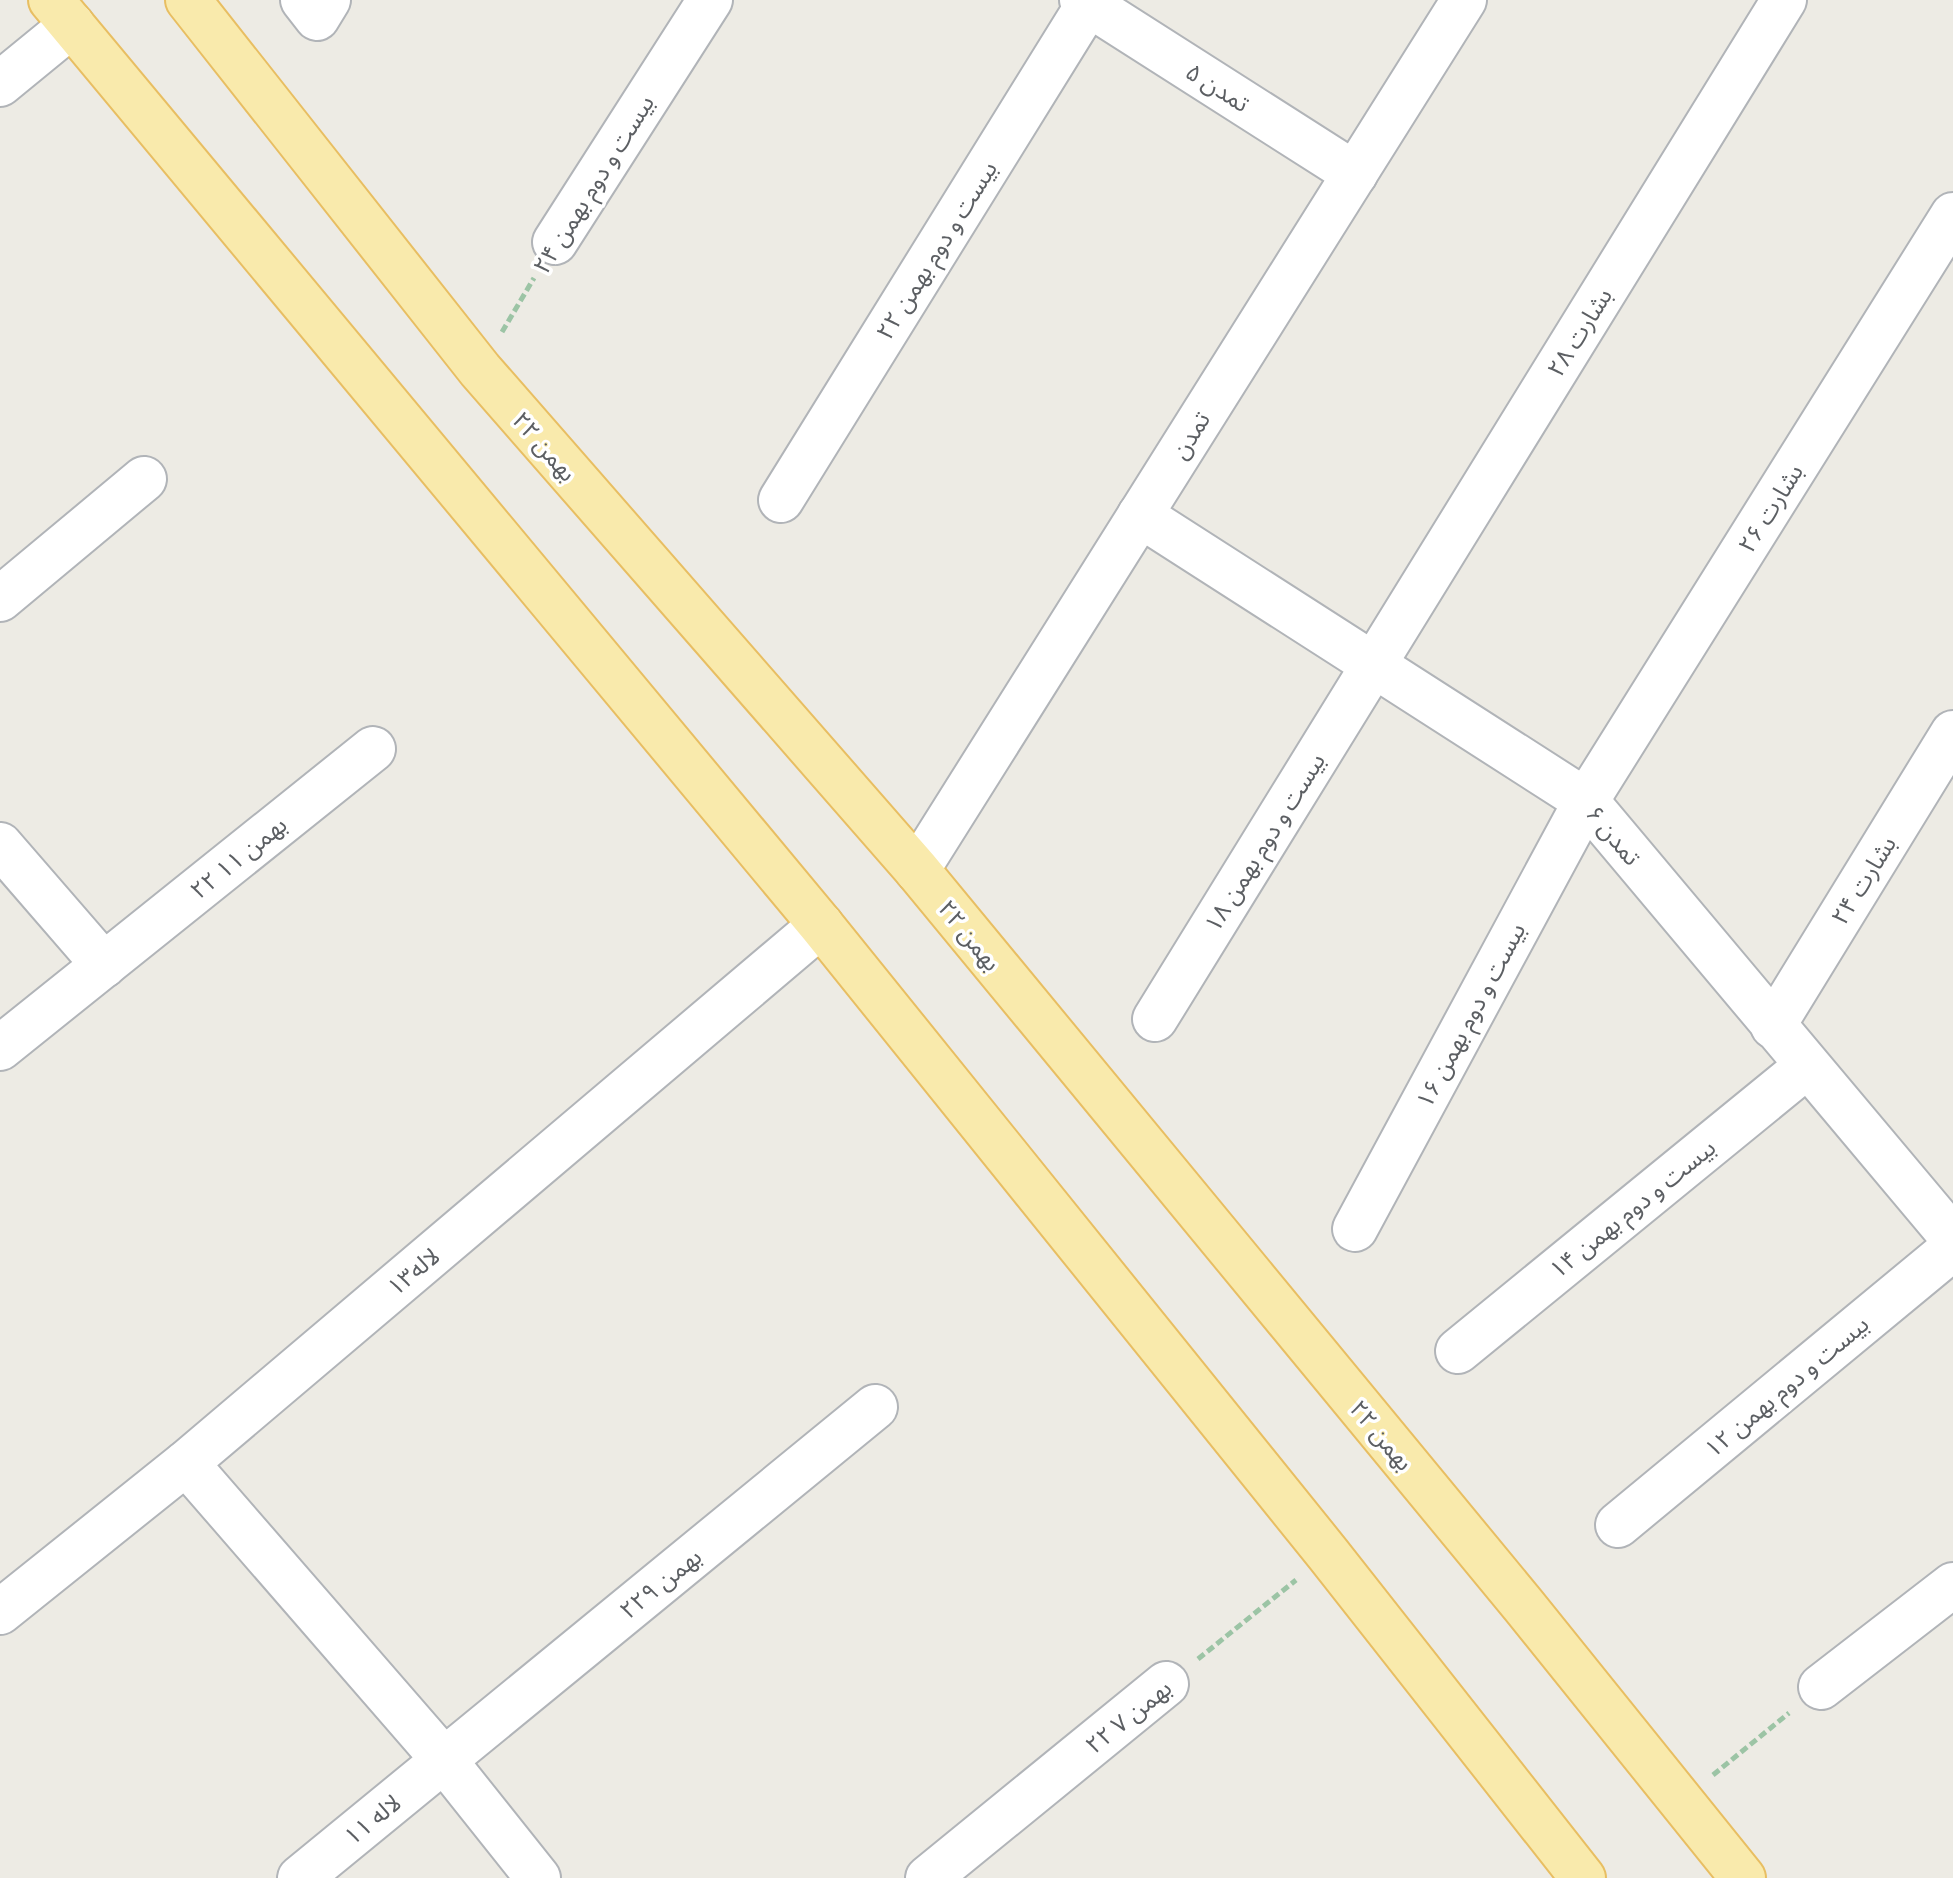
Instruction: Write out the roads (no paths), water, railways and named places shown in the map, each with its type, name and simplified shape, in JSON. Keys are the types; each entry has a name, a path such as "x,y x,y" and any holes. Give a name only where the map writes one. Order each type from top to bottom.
{"main road":[{"name":"۲۲ بهمن","path":"188,0 480,370 917,870 1524,1606 1743,1878"},
{"path":"62,12 821,925 1328,1554 1583,1878"}],"street":[{"path":"303,0 317,18 328,0"},
{"name":"بیست و دوم بهمن ۲۴","path":"555,242 710,0"},
{"name":"تمدن","path":"917,870 1464,0"},
{"name":"بشارت ۲۸","path":"1374,665 1784,0"},
{"name":"تمدن ۵","path":"1087,1 1355,174"},
{"name":"بیست و دوم بهمن ۲۲","path":"781,500 1087,1"},
{"path":"0,84 62,12"},
{"name":"بشارت ۲۶","path":"1586,801 1953,215"},
{"path":"0,599 144,479"},
{"name":"تمدن ۶","path":"1140,515 1586,801 1953,1238"},
{"name":"بیست و دوم بهمن ۱۸","path":"1155,1019 1374,665"},
{"name":"بشارت ۲۴","path":"1773,1026 1953,733"},
{"name":"۲۲ بهمن ۱۱","path":"0,1048 373,749"},
{"name":"بیست و دوم بهمن ۱۶","path":"1355,1229 1586,801"},
{"path":"0,845 104,965"},
{"name":"لاله۱۳","path":"1,1610 186,1463 821,925"},
{"name":"بیست و دوم بهمن ۱۴","path":"1458,1351 1807,1066"},
{"name":"بیست و دوم بهمن ۱۲","path":"1618,1525 1953,1248"},
{"name":"۲۲بهمن ۹","path":"444,1760 875,1407"},
{"path":"186,1463 444,1760 538,1878"},
{"path":"1821,1687 1953,1585"},
{"name":"۲۲ بهمن ۷","path":"928,1878 1166,1684"},
{"name":"لاله ۱۱","path":"300,1878 444,1760"}]}
